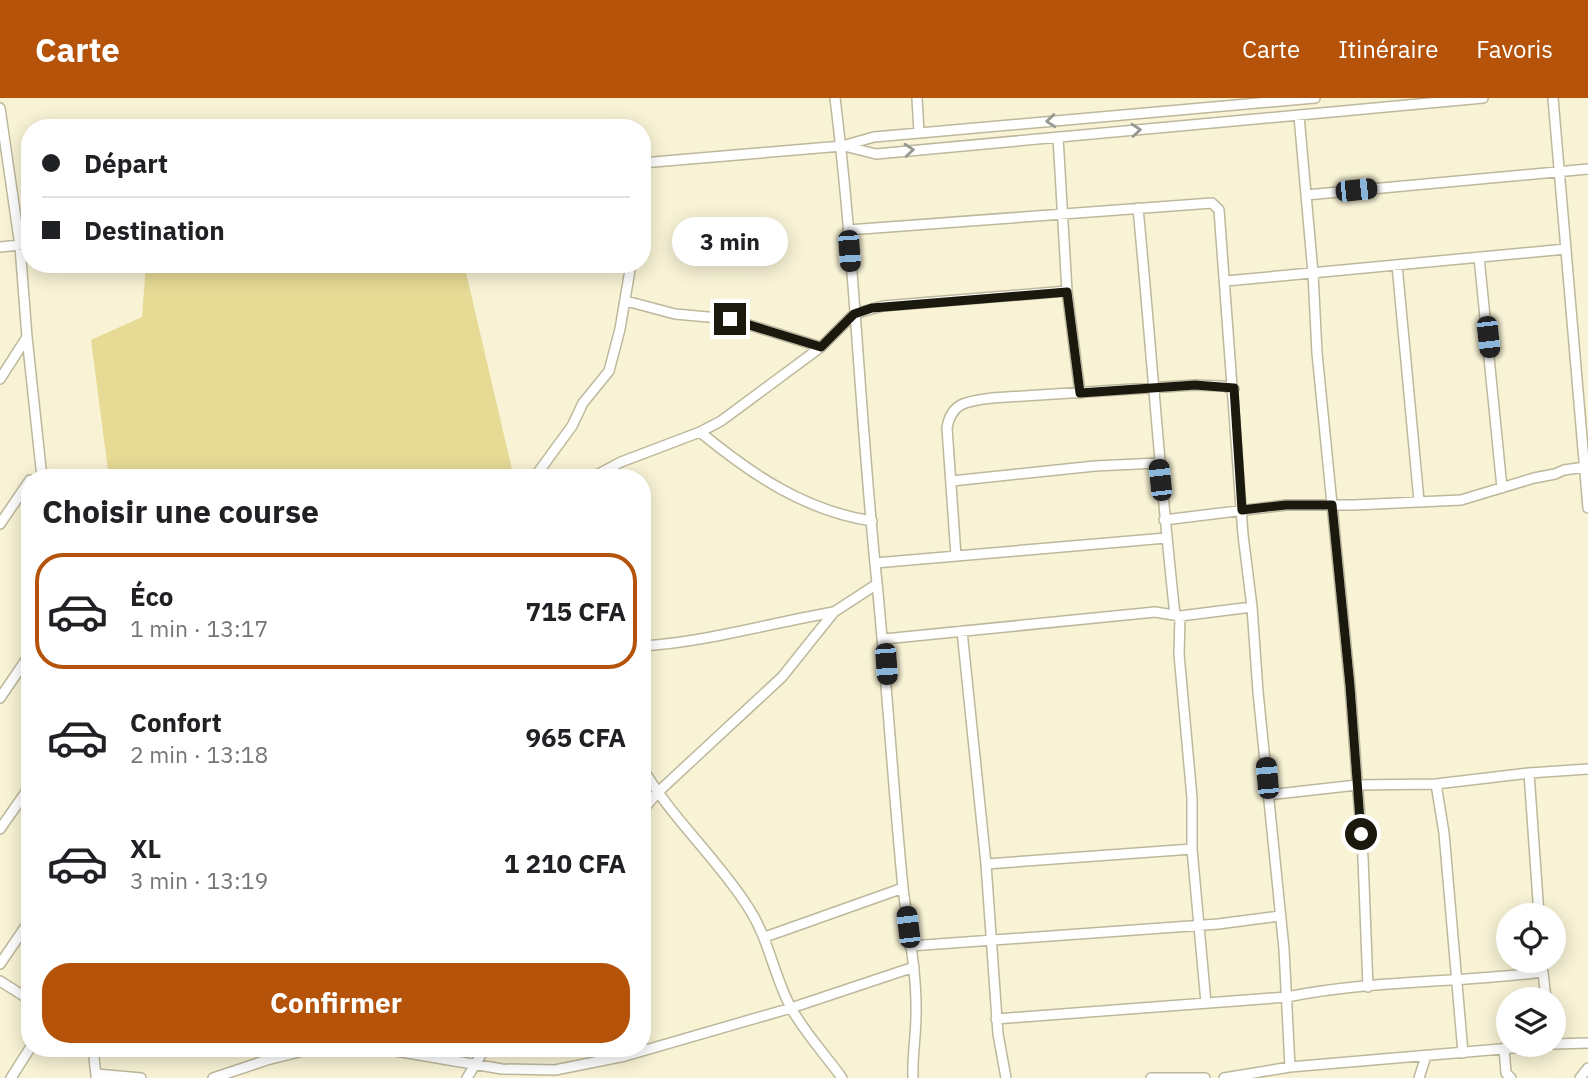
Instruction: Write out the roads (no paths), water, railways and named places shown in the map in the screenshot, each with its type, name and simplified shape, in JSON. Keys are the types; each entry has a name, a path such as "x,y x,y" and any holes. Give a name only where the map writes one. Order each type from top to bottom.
{"street":[{"path":"835,98 842,146 904,888 914,967 916,1015 913,1078"},
{"path":"917,98 919,133"},
{"path":"651,162 842,146 874,137 1211,103 1315,98"},
{"path":"842,146 876,153 1483,98"},
{"path":"1553,98 1566,249 1583,387 1584,467 1588,508"},
{"path":"0,108 21,223"},
{"path":"1299,116 1317,353 1350,686 1368,987"},
{"path":"1058,137 1067,292 1080,393"},
{"path":"1306,195 1588,169"},
{"path":"848,230 1138,208 1216,205 1219,209 1242,510 1287,997 1290,1067"},
{"path":"1138,208 1155,387 1158,463 1177,616 1178,654 1192,798 1192,849 1206,1003"},
{"path":"1,248 21,246"},
{"path":"1226,281 1566,249"},
{"path":"1479,257 1502,488"},
{"path":"1397,265 1419,501"},
{"path":"26,273 27,337 41,469"},
{"path":"541,469 572,426 583,403 609,371 626,302 630,273"},
{"path":"609,469 644,452 700,432 729,415 821,347 854,314 883,306 1067,292"},
{"path":"626,302 675,314 730,319 821,347"},
{"path":"0,379 27,337"},
{"path":"956,556 947,428 949,417 961,404 984,399 1155,387 1213,385 1234,388"},
{"path":"700,432 731,457 793,497 828,511 872,521"},
{"path":"952,481 1107,465 1158,463"},
{"path":"37,469 40,464"},
{"path":"1164,520 1286,505 1461,500 1564,470 1584,467"},
{"path":"0,524 21,494"},
{"path":"875,563 1166,538"},
{"path":"651,800 782,677 834,612 877,584"},
{"path":"884,639 1155,612 1177,616 1252,607"},
{"path":"651,645 717,637 834,612"},
{"path":"962,631 986,864 996,1019 1006,1078"},
{"path":"0,698 21,667"},
{"path":"1268,795 1357,785 1436,784 1529,772 1588,769"},
{"path":"1529,772 1538,903"},
{"path":"651,783 748,906 765,937 778,980 791,1008 842,1078"},
{"path":"1436,784 1444,833 1459,980 1463,1053"},
{"path":"0,829 21,799"},
{"path":"986,864 1192,849"},
{"path":"765,937 904,888"},
{"path":"910,946 1280,916"},
{"path":"0,964 21,933"},
{"path":"651,1048 791,1008 914,967"},
{"path":"996,1019 1287,997 1321,990 1532,973"},
{"path":"0,981 21,994"},
{"path":"1566,1044 1588,1044"},
{"path":"1228,1077 1290,1067 1496,1049"},
{"path":"1419,1078 1426,1056"},
{"path":"11,1078 24,1057"},
{"path":"94,1057 96,1076 141,1078"},
{"path":"213,1078 279,1057"},
{"path":"429,1057 524,1071 555,1070 620,1057"},
{"path":"467,1078 479,1057"},
{"path":"1505,1057 1506,1073 1511,1078"},
{"path":"1580,1078 1588,1068"},
{"path":"1151,1078 1205,1078"}]}
